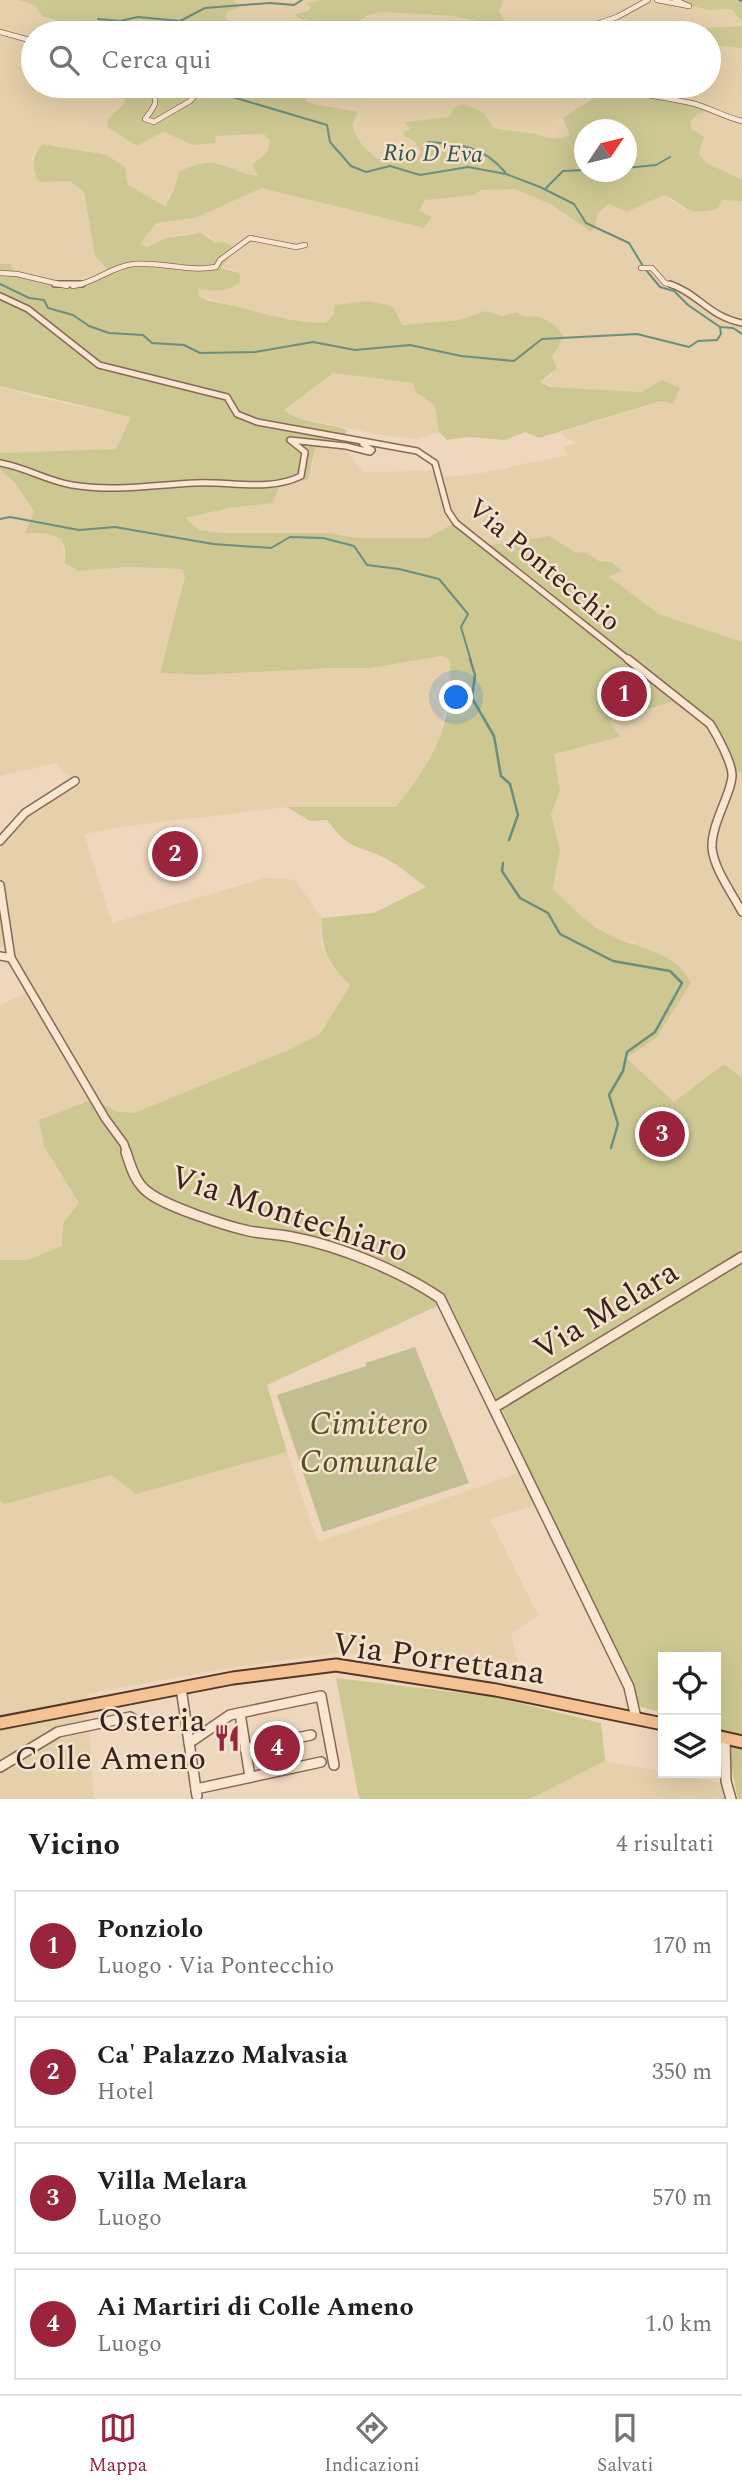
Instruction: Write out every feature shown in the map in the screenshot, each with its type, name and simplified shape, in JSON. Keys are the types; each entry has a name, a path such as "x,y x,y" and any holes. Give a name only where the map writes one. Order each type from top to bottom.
{"main road":[{"name":"Via Porrettana","path":"0,1723 260,1674 336,1665 496,1689 658,1723"},
{"path":"721,1738 742,1742"}],"street":[{"path":"607,21 648,0"},
{"path":"657,0 689,6 674,0"},
{"path":"0,32 21,38"},
{"path":"157,98 157,103 145,119 154,122 193,98"},
{"path":"658,98 694,103 742,121"},
{"path":"0,273 18,274 73,286 87,284 115,268 131,264 192,271 216,267 220,260 250,238 296,247 305,245"},
{"path":"641,268 652,268 664,284 681,288 722,319 742,323"},
{"path":"0,296 28,309 100,365 227,397 237,414 257,422 363,443"},
{"name":"Via Pontecchio","path":"0,463 24,468 61,483 123,489 196,483 271,483 289,481 301,476 305,452 290,443 290,440 346,446 370,452 372,450 363,443"},
{"name":"Via Pontecchio","path":"363,443 403,447 417,451 435,463 448,511 456,523 710,724 732,775 714,828 712,849 718,867 742,912"},
{"path":"0,841 25,813 75,781"},
{"path":"0,884 11,958 0,956"},
{"name":"Via Montechiaro","path":"11,958 105,1118 124,1144 132,1174 147,1192 163,1201 249,1231 295,1237 354,1256 411,1278 440,1298 629,1687 636,1718"},
{"name":"Via Melara","path":"495,1407 742,1257"},
{"path":"181,1688 196,1792 250,1777 329,1761 321,1696 230,1715 189,1743"},
{"path":"240,1713 250,1777"},
{"path":"0,1767 58,1732 130,1717 140,1724"},
{"path":"246,1749 311,1735"},
{"path":"721,1745 731,1799"},
{"path":"0,1761 18,1756"}],"shaded area":[{"path":"0,0 19,0 35,5 42,16 56,21 21,21 21,98 125,98 107,127 137,146 163,132 171,136 216,142 214,136 264,134 270,141 259,176 241,174 218,163 207,163 179,172 177,183 169,194 167,208 128,185 125,167 107,155 42,144 33,155 32,162 37,179 70,181 84,192 95,256 108,270 67,285 15,273 10,264 0,264"},
{"path":"19,0 234,0 239,8 227,12 225,16 228,21 58,21 42,16 35,5"},
{"path":"234,0 321,0 308,3 308,11 295,13 306,21 228,21 225,16 227,12 238,8"},
{"path":"321,0 508,0 503,1 499,11 505,21 381,12 368,15 360,21 310,21 294,14 308,11 310,8 307,3"},
{"path":"663,0 709,10 731,9 742,21 742,26 721,27 721,21 505,21 498,11 503,1"},
{"path":"663,0 742,0 742,21 731,9 710,10"},
{"path":"381,12 452,16 480,21 360,21 368,15"},
{"path":"742,26 742,48 721,46 721,27"},
{"path":"721,46 742,48 742,180 707,163 699,154 699,146 690,122 698,114 708,111 655,98 721,98"},
{"path":"125,98 306,98 313,104 358,112 352,125 354,130 362,144 378,159 422,154 414,141 404,136 403,132 410,129 404,122 449,117 454,108 464,104 484,113 494,128 552,138 570,135 563,118 594,98 655,98 694,104 709,111 698,114 690,122 692,129 704,137 699,154 707,163 742,180 742,201 722,200 717,209 698,212 688,210 664,195 627,212 609,204 598,213 595,228 590,231 552,205 515,189 482,190 474,195 425,200 419,211 432,217 424,228 262,188 195,218 156,223 140,244 147,247 166,238 201,233 216,243 224,242 233,247 235,249 221,268 239,273 241,281 221,290 198,289 199,296 209,301 311,323 326,323 333,315 335,305 368,301 392,306 403,325 459,320 485,311 503,316 516,312 526,317 538,317 548,321 564,337 552,357 557,368 540,382 550,387 642,392 662,380 680,388 673,404 661,401 539,438 525,432 505,440 468,437 447,440 439,432 435,406 416,392 413,383 333,373 284,410 296,417 347,430 341,446 315,449 308,479 279,487 273,503 229,508 185,518 199,530 221,533 329,533 357,538 428,538 454,523 484,546 549,536 575,552 587,553 599,561 611,562 622,571 608,576 659,614 742,642 742,772 732,771 716,734 679,700 609,720 620,737 554,754 560,791 551,814 560,850 553,889 597,928 668,958 691,983 656,1038 626,1058 674,1102 724,1064 742,1078 742,1799 738,1799 729,1732 721,1730 721,1652 658,1652 658,1712 639,1706 502,1410 448,1301 267,1385 287,1452 136,1494 111,1475 5,1504 0,1501 0,1260 28,1260 62,1246 63,1223 79,1203 44,1146 39,1120 94,1099 115,1111 134,1113 291,1049 320,1034 350,985 327,955 322,918 374,913 426,887 390,861 347,842 327,820 310,821 287,807 396,807 421,772 439,740 445,722 450,683 450,660 442,656 371,668 201,675 160,673 185,576 182,569 128,567 79,571 65,563 65,549 61,539 46,533 25,533 34,512 16,484 0,469 0,453 116,449 131,417 0,386 0,264 10,264 15,273 62,282 85,280 108,270 95,256 84,192 70,181 37,180 34,158 38,149 42,144 107,155 125,167 128,185 166,207 178,172 198,165 213,163 258,176 252,164 264,155 270,141 264,134 215,136 216,143 194,145 163,132 137,146 107,127 108,119 124,104"},
{"path":"598,98 578,119 574,119 569,129 570,135 548,140 494,128 484,113 464,104 449,117 405,122 410,129 408,139 414,141 423,154 378,159 367,151 356,136 352,125 357,113 305,100"},
{"path":"262,188 424,228 419,212 425,200 505,188 515,189 552,205 578,223 595,228 598,213 609,204 627,212 664,195 684,209 722,200 742,201 742,642 659,614 607,575 599,561 587,553 575,552 549,536 484,546 454,523 428,538 357,538 329,533 221,533 199,530 184,518 229,508 273,503 279,487 295,483 312,469 315,449 324,446 341,446 364,472 432,471 444,477 482,473 568,455 563,448 575,443 560,433 662,401 673,404 662,380 642,392 563,390 540,382 552,375 552,357 557,347 526,317 516,312 503,316 485,311 459,320 403,325 399,316 368,301 335,305 333,315 326,323 304,324 275,319 200,296 197,289 210,291 239,273 233,269 221,268 230,255 208,236 201,233 185,234 166,238 147,247 139,244 156,223 195,218"},
{"path":"333,373 413,383 435,406 439,432 417,439 386,436 291,416 284,410"},
{"path":"0,386 35,397 132,417 116,449 0,453"},
{"path":"0,469 16,484 46,533 61,539 65,563 79,571 128,567 182,569 185,576 160,673 201,675 371,668 442,656 450,660 451,686 437,748 421,776 396,807 287,807 127,826 84,834 112,923 265,878 295,880 322,918 321,945 332,966 350,984 320,1034 291,1049 134,1113 115,1111 94,1100 66,1179 80,1203 63,1223 62,1246 28,1260 0,1260 0,1005 25,993 5,945 0,947 0,848 19,819 83,784 65,773 56,763 0,776"},
{"path":"679,700 716,734 732,771 742,772 742,1078 724,1064 674,1102 625,1058 656,1038 635,943 613,937 585,919 553,889 560,850 551,814 560,791 554,754 620,737 609,720"},
{"path":"287,1452 318,1542 528,1470 543,1503 490,1519 538,1615 511,1634 523,1681 391,1654 336,1653 229,1668 87,1694 94,1799 0,1799 0,1501 5,1504 111,1475 136,1493"},
{"path":"336,1678 495,1697 601,1723 605,1761 530,1799 359,1799"},
{"path":"605,1761 658,1771 658,1778 695,1778 722,1783 726,1799 530,1799"}],"green space":[{"name":"Cimitero Comunale","path":"415,1347 469,1483 323,1532 277,1395"}],"waterway":[{"path":"98,19 120,21 138,17 180,21 205,8 270,3 294,5 302,0"},
{"name":"Rio D'Eva","path":"236,98 327,125 330,142 351,166 366,172 390,166 420,175 468,167 506,174 540,187 574,204 586,223 629,243 643,266"},
{"path":"428,142 470,148 497,163 505,172"},
{"path":"637,167 656,165 670,157"},
{"path":"546,188 563,171 574,170"},
{"name":"Rio D'Eva","path":"646,270 660,287 674,291 688,305 720,327"},
{"path":"0,284 29,298 44,300 48,308 73,315 89,326 109,333 143,335 152,343 184,345 200,353 255,352 313,342 355,350 410,345 461,356 514,361 542,339 637,334 689,347 698,341 717,340 721,334 720,327"},
{"path":"720,327 733,328 742,334"},
{"path":"0,519 10,517 79,530 115,527 213,544 271,548 290,537 323,538 354,546 367,565 399,569 439,579 468,614 461,627 471,661"},
{"path":"470,659 475,675 472,698 494,736 501,776 510,784 518,815 509,840"},
{"path":"503,863 502,871 520,898 548,913 560,934 613,961 670,971 682,983 655,1032 627,1052 623,1071 609,1095 618,1124 611,1148"}],"place":[{"name":"Ponziolo","path":"624,694"},
{"name":"Ca' Palazzo Malvasia","path":"175,854"},
{"name":"Villa Melara","path":"662,1134"},
{"name":"Osteria Colle Ameno","path":"227,1738"},
{"name":"Ai Martiri di Colle Ameno","path":"277,1748"}]}
